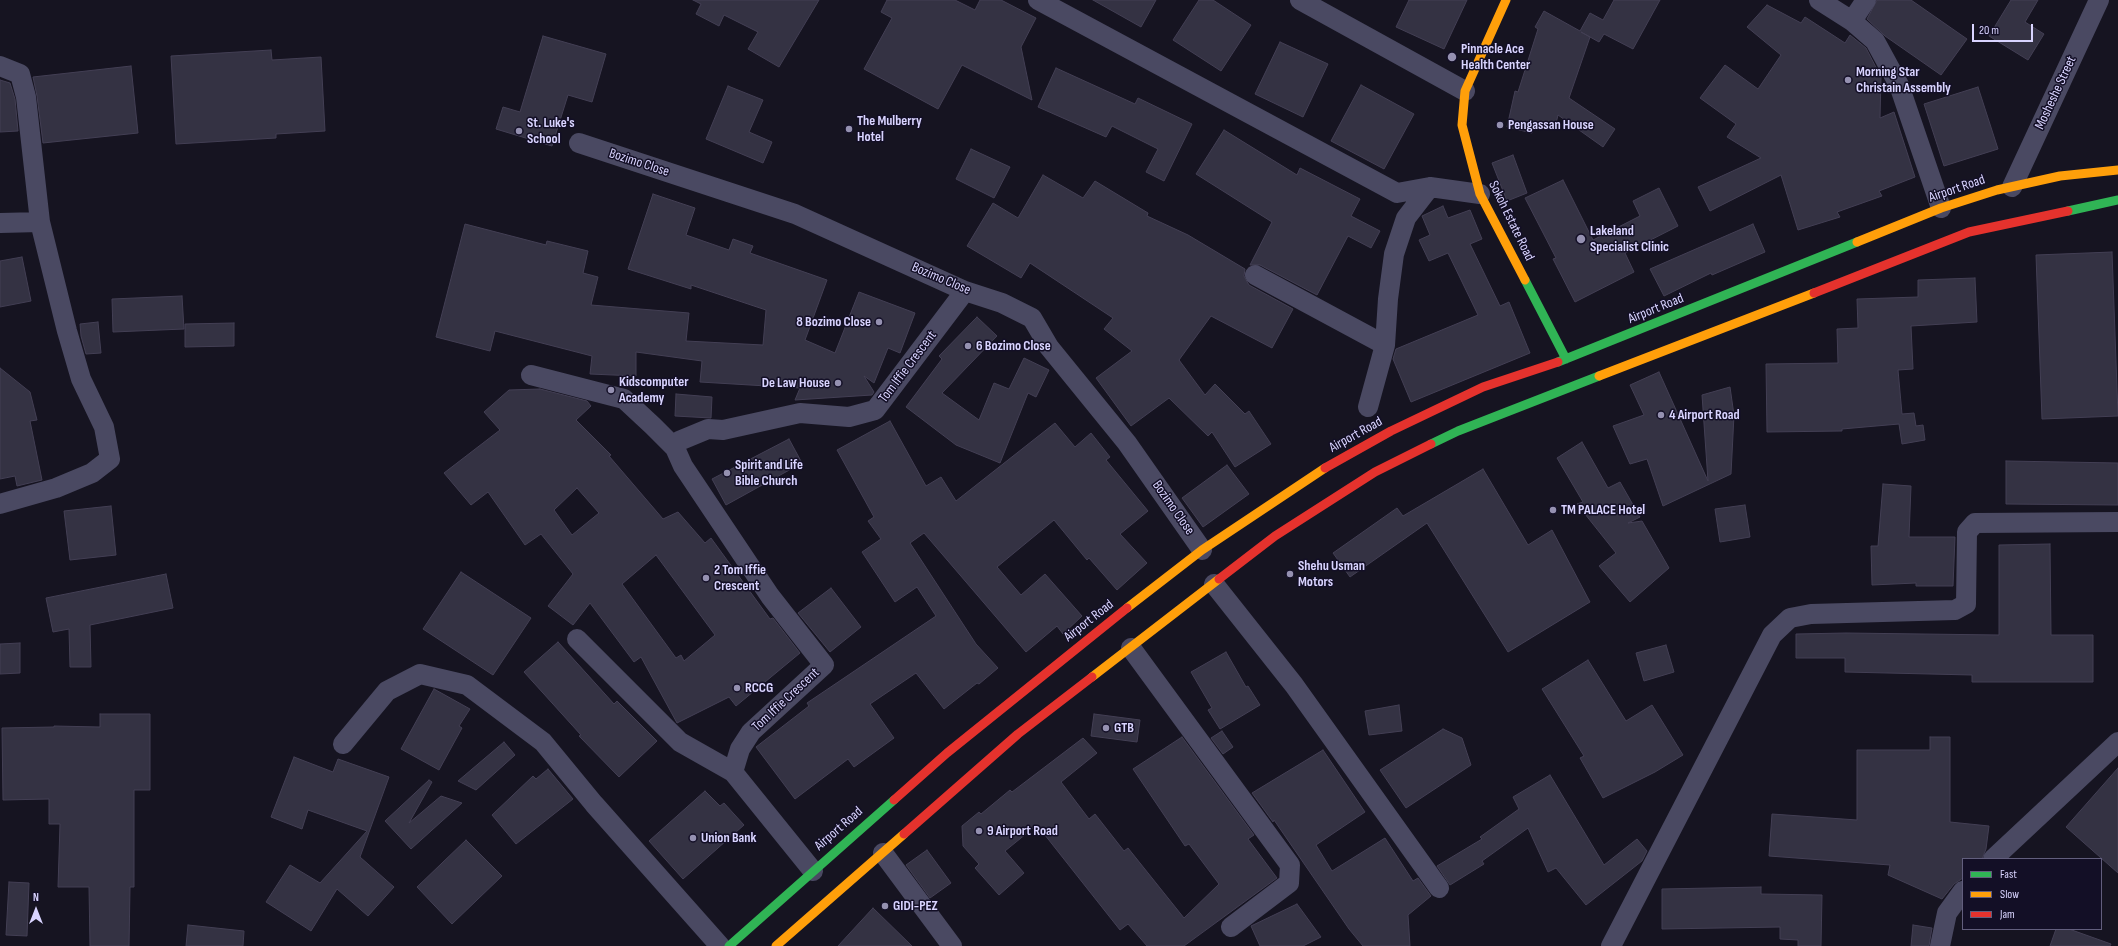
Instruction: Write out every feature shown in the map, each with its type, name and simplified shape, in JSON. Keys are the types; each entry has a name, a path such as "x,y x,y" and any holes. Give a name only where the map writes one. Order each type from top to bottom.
{"main road":[{"name":"Sokoh Estate Road","path":"1506,0 1465,91 1462,125 1480,194 1566,359"},
{"name":"Airport Road","path":"729,946 947,754 1074,650 1202,550 1311,476 1391,431 1483,388 1566,359 1941,208 2012,187 2060,176 2118,170"},
{"path":"776,946 1018,734 1275,536 1375,472 1458,431 1969,232 2118,200"},
{"path":"1074,650 1095,675"}],"street":[{"path":"1038,0 1397,193 1430,187 1480,194"},
{"path":"1300,0 1465,91"},
{"path":"1819,0 1852,22 1875,41 1899,85 1941,208"},
{"path":"1852,22 1866,0"},
{"name":"Mosheshe Street","path":"2012,187 2100,0"},
{"path":"0,66 20,74 26,97 40,222 69,338 81,379 104,427 110,459 92,473 56,488 0,504"},
{"name":"Bozimo Close","path":"579,143 795,214 965,291 1002,303 1032,318 1049,347 1127,443 1202,550"},
{"path":"1368,407 1385,345 1388,298 1394,254 1406,218 1430,187"},
{"path":"0,223 40,222"},
{"path":"1255,275 1385,345"},
{"name":"Tom Iffie Crescent","path":"675,448 679,441 708,429 723,430 800,413 849,417 876,410 965,291"},
{"name":"Tom Iffie Crescent","path":"531,375 624,399 675,448 683,466 770,596 824,665 750,732 740,749 733,772"},
{"path":"1611,946 1772,634 1790,618 1811,614 1955,610 1966,604 1968,532 1975,523 2118,522"},
{"path":"1214,584 1294,685 1439,888"},
{"path":"577,639 680,742 733,772 813,871"},
{"path":"1131,648 1290,865 1289,883 1231,927"},
{"path":"343,744 387,691 420,674 467,685 543,742 594,804 720,946"},
{"path":"1994,858 2118,742"},
{"path":"883,853 952,946"},
{"path":"1940,946 1947,912 1962,892"}],"building":[{"path":"693,0 819,0 779,67 748,49 758,32 724,15 719,26 696,14 701,4"},
{"path":"887,0 955,0 975,10 980,0 1001,0 1036,18 1021,47 1032,100 962,65 938,109 864,69 892,18 881,12"},
{"path":"1093,0 1156,0 1141,27"},
{"path":"1199,0 1213,0 1251,25 1221,71 1173,40"},
{"path":"1409,0 1467,0 1444,49 1396,27"},
{"path":"1614,0 1660,0 1633,49 1604,34 1599,42 1590,37 1569,98 1615,129 1603,147 1558,115 1555,128 1534,124 1532,133 1507,127 1515,91 1518,92 1538,29 1535,27 1544,11 1580,31 1590,13 1603,20"},
{"path":"1877,0 1911,0 1967,39 1941,75 1885,36 1867,19"},
{"path":"2011,0 2038,0 2025,22 2044,34 2028,60 1989,36"},
{"path":"1767,5 1801,23 1805,17 1845,43 1850,35 1866,48 1881,77 1880,118 1894,112 1915,177 1879,191 1882,196 1837,212 1840,217 1798,230 1781,175 1710,211 1698,187 1761,158 1727,137 1736,124 1700,98 1725,65 1758,89 1781,55 1747,27"},
{"path":"543,36 606,54 592,102 568,95 552,146 496,129 503,107 520,112"},
{"path":"1280,42 1328,64 1303,117 1255,94"},
{"path":"271,50 272,60 321,57 325,131 276,134 276,138 176,144 171,56"},
{"path":"131,66 138,133 43,143 33,77"},
{"path":"1056,68 1135,104 1138,98 1192,124 1164,181 1146,172 1158,149 1112,126 1106,137 1038,107"},
{"path":"0,80 10,83 15,99 18,131 0,132"},
{"path":"1361,85 1414,114 1384,169 1331,141"},
{"path":"728,86 763,100 749,132 772,142 763,163 706,139"},
{"path":"1978,87 1998,149 1944,166 1924,104"},
{"path":"1224,130 1297,175 1300,168 1360,199 1351,216 1380,231 1371,248 1348,236 1317,295 1260,265 1250,265 1272,222 1196,174"},
{"path":"971,149 1010,167 994,198 956,179"},
{"path":"1513,155 1527,193 1507,201 1492,163"},
{"path":"1043,175 1083,198 1095,181 1148,213 1147,216 1188,235 1245,269 1244,276 1249,285 1293,309 1272,348 1211,316 1179,360 1205,395 1215,384 1245,414 1249,411 1271,444 1235,467 1212,432 1208,436 1169,398 1131,426 1096,378 1132,351 1104,329 1113,318 1030,263 1021,278 967,246 993,203 1018,218"},
{"path":"1563,180 1593,240 1640,216 1633,201 1659,188 1678,226 1625,253 1634,272 1575,302 1553,259 1556,258 1525,198"},
{"path":"653,194 695,208 686,235 729,250 733,239 753,246 750,253 827,280 805,340 835,353 859,292 915,313 900,353 888,348 874,383 864,376 874,392 872,395 795,400 800,388 700,382 702,361 636,352 636,376 590,374 592,356 495,331 490,351 436,337 465,224 546,245 547,241 588,251 583,273 598,277 591,305 689,313 686,341 763,345 766,310 691,285 691,289 628,269"},
{"path":"1443,206 1448,218 1470,210 1482,239 1470,244 1500,306 1509,302 1530,353 1411,402 1393,359 1396,349 1478,315 1448,253 1429,261 1419,240 1430,235 1422,216"},
{"path":"1753,224 1765,252 1712,275 1711,273 1664,296 1650,269"},
{"path":"2112,252 2118,416 2042,419 2036,255"},
{"path":"22,257 31,301 0,307 0,261"},
{"path":"1975,278 1977,322 1911,326 1913,369 1898,370 1902,414 1914,413 1916,426 1923,425 1925,440 1902,444 1899,424 1842,429 1842,431 1767,432 1766,364 1838,363 1837,329 1858,328 1857,299 1918,297 1918,280"},
{"path":"182,296 184,329 113,332 112,299"},
{"path":"977,317 997,336 942,393 979,420 994,383 1009,389 1024,358 1049,370 1036,397 1028,393 1000,463 956,445 906,407 942,359 939,356"},
{"path":"98,322 101,353 86,354 81,336 80,324"},
{"path":"234,323 234,346 185,347 185,324"},
{"path":"0,368 30,392 37,420 30,421 42,480 17,486 15,476 0,479"},
{"path":"1659,372 1708,481 1702,395 1730,387 1734,415 1731,474 1663,506 1647,459 1630,464 1613,426 1644,415 1630,385"},
{"path":"540,389 587,401 591,406 576,420 611,455 609,456 663,519 678,512 705,543 711,538 770,619 773,618 800,653 736,706 729,697 677,723 641,657 634,662 590,603 573,625 548,606 573,574 541,534 525,545 488,492 471,505 444,473 500,430 484,412 509,390","holes":["577,488 599,513 572,535 554,510","656,555 715,635 684,661 681,655 676,658 622,584"]},
{"path":"676,394 712,397 711,418 675,416"},
{"path":"890,421 926,486 941,477 956,501 1055,423 1075,447 1091,433 1110,457 1106,460 1148,511 1120,534 1147,563 1117,590 1089,558 1087,560 1054,520 997,567 1021,595 1045,574 1082,616 1063,634 1057,626 1026,652 924,533 910,543 976,644 998,668 979,684 977,683 944,709 916,673 870,704 894,738 854,767 848,759 795,799 756,747 809,706 807,703 936,616 917,587 895,602 862,552 881,539 868,521 874,517 837,450"},
{"path":"789,439 802,463 726,505 712,479"},
{"path":"1582,442 1608,488 1620,482 1640,517 1628,523 1642,521 1669,568 1630,602 1599,566 1616,553 1577,504 1583,502 1557,458"},
{"path":"2006,461 2118,463 2118,505 2006,504"},
{"path":"1227,465 1249,494 1203,527 1182,498"},
{"path":"1483,469 1528,545 1552,530 1590,602 1508,652 1427,523 1350,577 1333,553 1397,508 1403,516"},
{"path":"1883,484 1911,486 1909,537 1955,537 1953,586 1916,586 1916,583 1872,585 1871,546 1878,546"},
{"path":"1745,505 1750,537 1720,542 1715,509"},
{"path":"111,506 116,555 70,560 64,511"},
{"path":"2050,544 2051,635 2093,635 2093,682 1972,682 1972,675 1845,672 1845,658 1796,658 1796,634 1846,633 1999,635 1999,545"},
{"path":"461,572 531,618 493,675 423,629"},
{"path":"166,574 173,608 90,625 91,667 70,667 69,629 53,632 46,598"},
{"path":"831,588 861,627 830,652 798,613"},
{"path":"558,642 614,704 617,701 657,741 619,777 579,736 581,735 524,672"},
{"path":"20,643 20,673 0,674 0,644"},
{"path":"1666,645 1674,672 1644,681 1636,653"},
{"path":"1226,652 1246,687 1248,686 1260,705 1220,729 1208,710 1212,708 1191,672"},
{"path":"1588,660 1626,721 1652,705 1683,755 1655,772 1603,798 1580,758 1584,756 1542,689"},
{"path":"434,689 470,709 459,726 462,728 439,770 401,749"},
{"path":"1399,705 1402,731 1369,735 1365,711"},
{"path":"100,714 150,714 150,790 134,790 134,887 130,887 129,946 90,946 89,887 58,887 60,824 49,824 49,799 3,800 2,728 54,726 100,727"},
{"path":"1094,714 1140,720 1137,742 1091,736"},
{"path":"1443,729 1462,738 1471,765 1406,808 1380,770"},
{"path":"1222,731 1233,747 1223,754 1211,738"},
{"path":"1182,737 1254,835 1248,839 1277,878 1184,946 1147,946 1128,924 1120,930 1037,825 1005,851 1024,873 999,895 975,868 979,864 963,846 962,826 979,812 981,814 1010,790 1012,792 1083,738 1097,753 1061,782 1089,819 1095,814 1124,851 1128,848 1184,918 1219,884 1189,844 1185,846 1133,769"},
{"path":"1930,737 1950,737 1950,822 1989,826 1986,849 1982,858 1962,858 1962,879 1954,884 1942,899 1888,875 1890,865 1769,856 1772,814 1857,820 1857,750 1930,750"},
{"path":"504,742 515,755 476,790 458,781"},
{"path":"1323,750 1365,812 1316,845 1332,871 1385,838 1413,881 1418,878 1431,896 1408,915 1410,946 1363,946 1349,929 1274,820 1273,822 1252,793"},
{"path":"294,757 333,772 338,759 389,777 360,857 394,887 368,916 337,889 311,931 266,902 290,865 320,883 367,831 308,810 302,829 271,817"},
{"path":"2118,768 2118,873 2066,827"},
{"path":"548,769 573,799 516,844 492,815 533,776 536,779"},
{"path":"1550,775 1604,865 1637,839 1647,851 1642,861 1586,905 1556,868 1548,872 1528,828 1482,861 1484,864 1450,885 1437,866 1482,839 1480,837 1519,809 1513,797"},
{"path":"429,780 432,782 409,823 441,796 462,803 411,849 385,821"},
{"path":"705,791 720,806 724,803 744,825 683,879 649,841"},
{"path":"466,840 502,876 452,924 417,887"},
{"path":"927,850 951,883 930,898 906,865"},
{"path":"9,882 29,883 27,936 6,935"},
{"path":"1761,887 1761,894 1822,895 1821,946 1798,946 1798,940 1780,939 1780,927 1662,929 1662,889"},
{"path":"1297,904 1321,937 1303,946 1260,946 1251,926"},
{"path":"873,908 912,946 838,946"},
{"path":"188,925 244,931 243,946 186,946"},
{"path":"1913,925 1932,928 1929,946 1911,946"},
{"path":"2056,930 2072,930 2111,944 2110,946 2050,946"}],"traffic: fast":[{"path":"2068,211 2118,200"},
{"path":"1558,362 1857,242"},
{"path":"1525,280 1566,359"},
{"path":"1431,444 1458,431 1599,376"},
{"path":"729,946 894,800"}],"traffic: slow":[{"path":"1506,0 1465,91 1462,125 1480,194 1525,280"},
{"path":"1857,242 1941,208 1997,190 2060,176 2118,170"},
{"path":"1599,376 1814,293"},
{"path":"1127,608 1202,550 1325,468"},
{"path":"1092,677 1219,579"},
{"path":"776,946 904,834"}],"traffic: jam":[{"path":"1814,293 1969,232 2068,211"},
{"path":"1325,468 1391,431 1483,387 1558,362"},
{"path":"1219,579 1275,536 1375,472 1431,444"},
{"path":"894,800 947,753 1127,608"},
{"path":"904,834 1018,734 1092,677"}],"place":[{"name":"Pinnacle Ace Health Center","path":"1452,57"},
{"name":"Morning Star Christain Assembly","path":"1848,80"},
{"name":"Pengassan House","path":"1500,125"},
{"name":"The Mulberry Hotel","path":"849,129"},
{"name":"St. Luke's School","path":"519,131"},
{"name":"Lakeland Specialist Clinic","path":"1581,239"},
{"name":"8 Bozimo Close","path":"879,322"},
{"name":"6 Bozimo Close","path":"968,346"},
{"name":"De Law House","path":"838,383"},
{"name":"Kidscomputer Academy","path":"611,390"},
{"name":"4 Airport Road","path":"1661,415"},
{"name":"Spirit and Life Bible Church","path":"727,473"},
{"name":"TM PALACE Hotel","path":"1553,510"},
{"name":"Shehu Usman Motors","path":"1290,574"},
{"name":"2 Tom Iffie Crescent","path":"706,578"},
{"name":"RCCG","path":"737,688"},
{"name":"GTB","path":"1106,728"},
{"name":"9 Airport Road","path":"979,831"},
{"name":"Union Bank","path":"693,838"},
{"name":"GIDI-PEZ","path":"885,906"}]}
